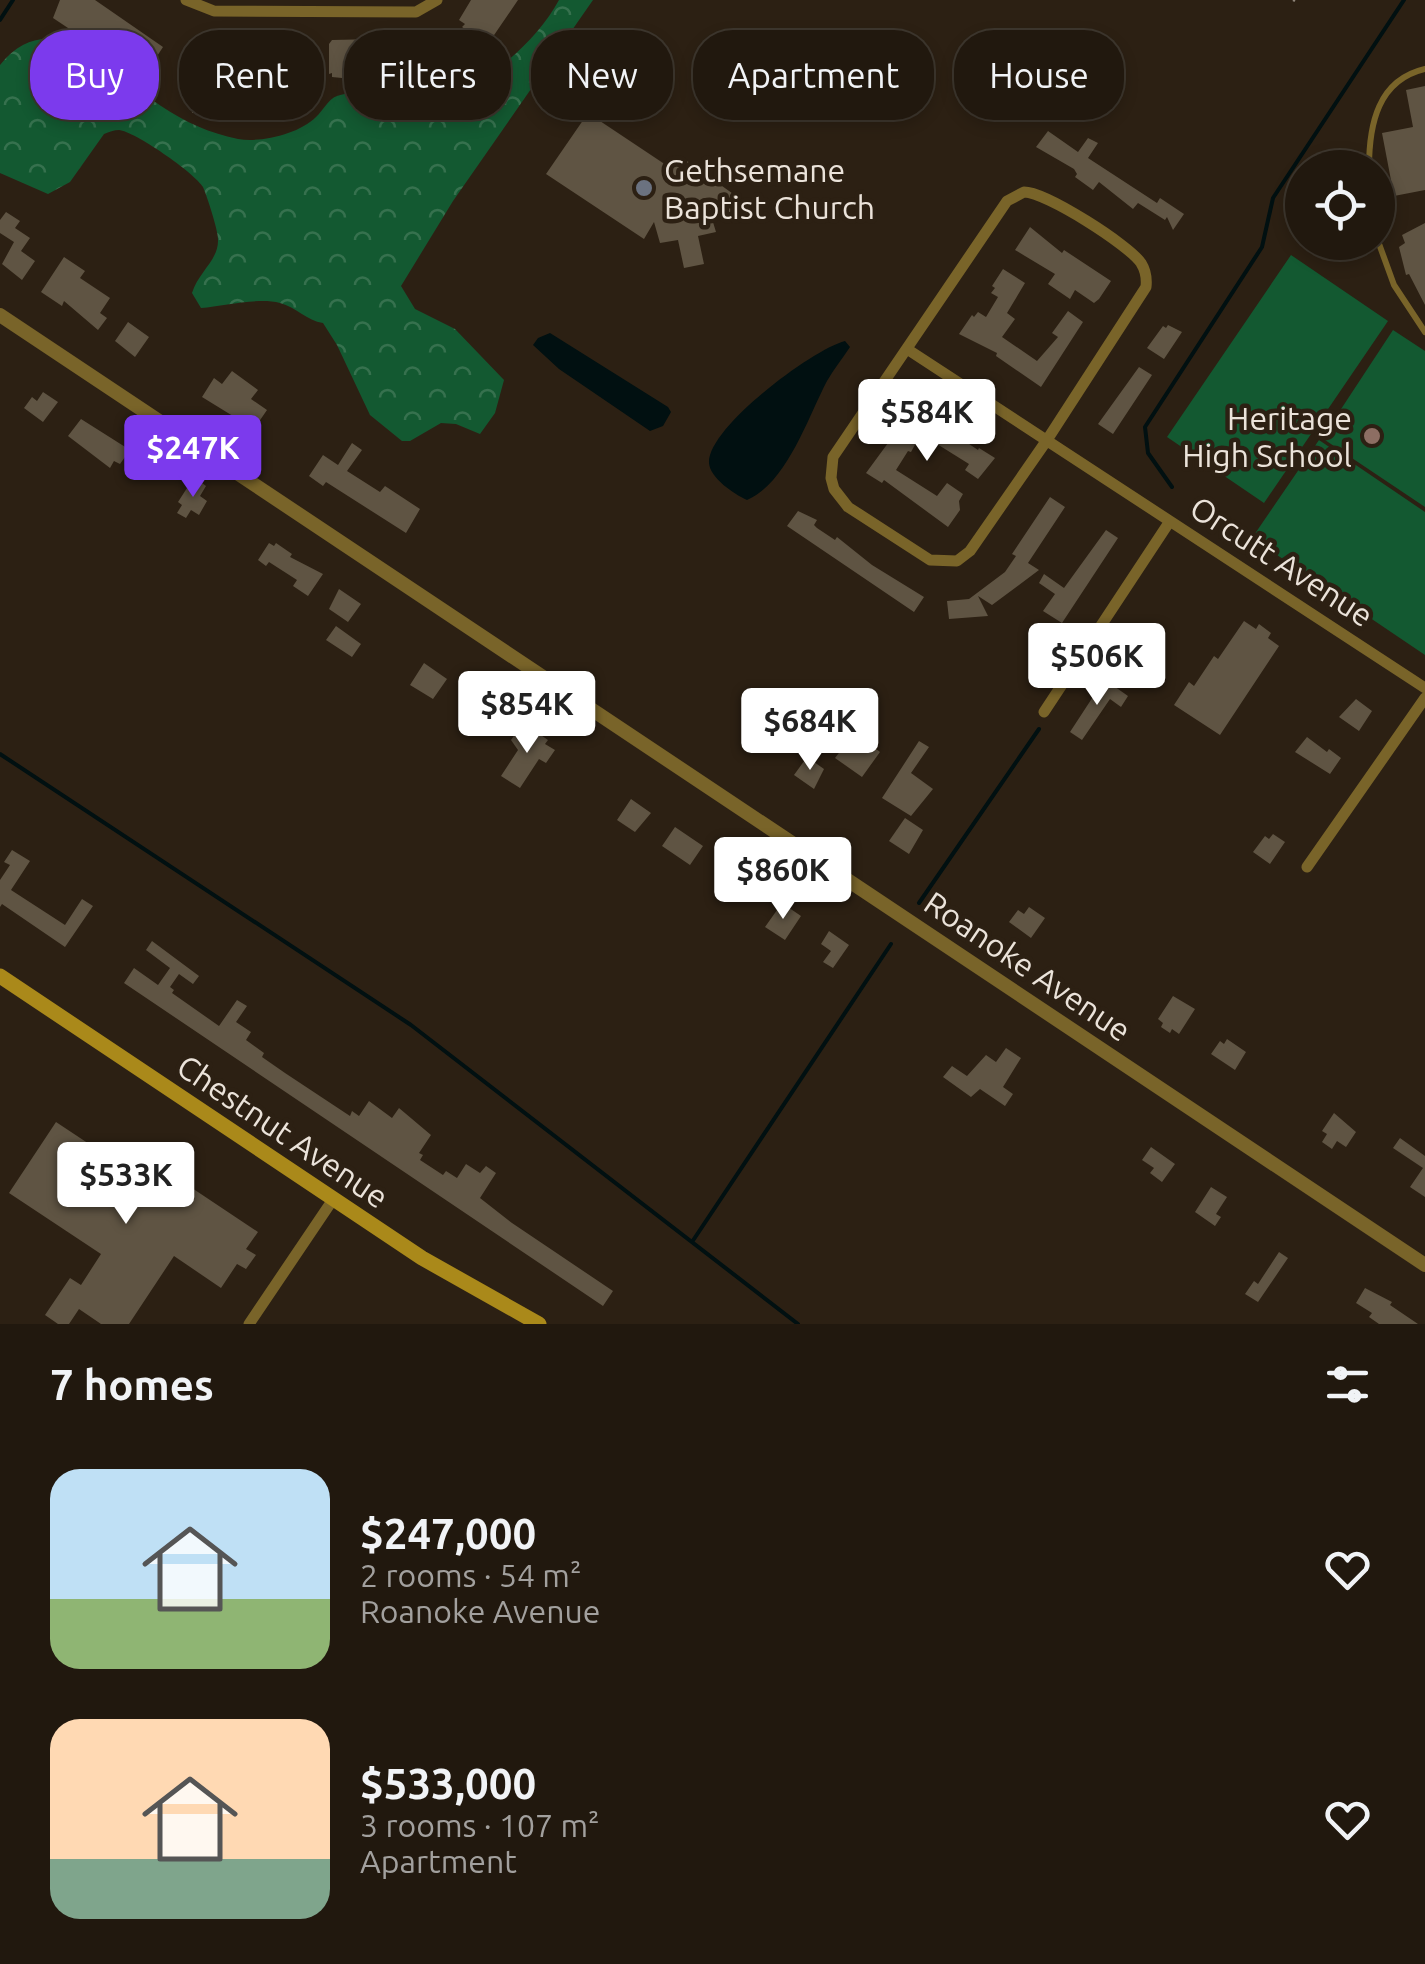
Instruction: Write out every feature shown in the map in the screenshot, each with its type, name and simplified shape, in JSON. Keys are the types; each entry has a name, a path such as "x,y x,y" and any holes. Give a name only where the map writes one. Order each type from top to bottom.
{"main road":[{"name":"Chestnut Avenue","path":"0,976 446,1273 539,1324"}],"street":[{"path":"186,0 214,11 416,12 437,0"},
{"path":"1034,192 1137,258 1147,276 1139,301 1047,440 965,557 947,563 930,560 880,528 840,499 834,489 833,458 1007,200 1034,192"},
{"name":"Roanoke Avenue","path":"0,315 1425,1265"},
{"name":"Orcutt Avenue","path":"908,349 1425,688"},
{"path":"1044,712 1170,520"},
{"path":"1307,867 1425,698"},
{"path":"249,1324 334,1198"}],"lane":[{"path":"1370,150 1386,93 1398,79 1425,69"},
{"path":"1385,260 1394,285 1425,332"}],"green space":[{"path":"559,0 593,0 572,30 538,30"},
{"path":"531,39 531,89 511,118 511,57"},
{"path":"30,43 30,120 159,120 159,104 179,120 217,134 258,140 279,136 312,120 324,120 324,108 344,94 344,120 509,120 401,286 415,309 455,329 504,380 495,413 480,434 456,424 441,423 410,441 402,441 370,415 323,323 272,301 201,308 192,293 215,253 218,239 205,191 189,172 137,137 119,130 104,134 70,182 48,194 0,173 0,65"},
{"path":"1288,260 1298,260 1388,321 1264,503 1167,437"},
{"path":"1393,330 1425,351 1425,507 1322,438"},
{"path":"1319,440 1425,512 1425,655 1252,538"}],"shaded area":[{"path":"550,333 668,407 671,412 663,426 650,431 559,369 533,345"},
{"path":"845,341 850,347 774,479 747,500 724,485 709,463 725,430 787,374"}],"building":[{"path":"60,0 95,0 138,30 71,30 53,18"},
{"path":"471,0 518,0 498,30 466,30 459,20"},
{"path":"332,40 344,40 344,78 329,74"},
{"path":"1425,86 1425,190 1395,196 1395,150 1385,150 1382,133 1413,127 1406,90"},
{"name":"Gethsemane Baptist Church","path":"583,120 598,120 663,163 683,158 743,201 728,222 709,209 716,232 698,236 704,264 684,268 678,240 660,243 654,222 644,239 546,174"},
{"path":"1048,131 1078,152 1088,138 1098,143 1088,158 1157,203 1160,198 1184,214 1173,230 1167,217 1165,220 1138,203 1133,209 1099,182 1093,190 1075,177 1074,169 1036,147"},
{"path":"6,212 20,221 15,228 30,238 21,251 35,261 22,280 2,264 14,242 0,233 0,220"},
{"path":"1425,223 1425,305 1409,274 1406,275 1399,247 1405,243 1402,235"},
{"path":"1030,227 1062,253 1064,250 1111,281 1099,299 1094,303 1075,290 1070,299 1048,284 1055,274 1015,250"},
{"path":"64,257 85,271 80,278 110,298 100,313 107,318 98,330 64,301 62,306 41,292"},
{"path":"1003,269 1025,283 1007,313 1015,319 1002,337 1037,361 1058,337 1052,333 1068,311 1083,322 1041,387 997,353 959,334 972,315 978,312 986,317 998,297 991,293 995,288 992,286"},
{"path":"128,322 149,337 135,357 115,341"},
{"path":"1163,326 1182,332 1164,359 1147,348"},
{"path":"1139,367 1152,375 1113,434 1098,424"},
{"path":"232,371 258,390 251,399 267,410 254,429 202,397 214,378 222,384"},
{"path":"43,392 58,402 43,422 24,408 32,397 37,401"},
{"path":"911,405 995,458 978,479 965,470 969,464 921,434 908,451 896,470 937,496 947,483 963,494 960,510 948,527 884,480 882,483 866,473"},
{"path":"81,419 130,450 120,464 114,461 110,468 68,436"},
{"path":"352,443 362,450 347,471 380,492 385,486 420,509 406,533 326,482 323,486 309,476 323,455 338,465"},
{"path":"198,480 206,486 200,496 207,501 199,515 191,510 186,518 177,513 182,505 178,502"},
{"path":"1050,497 1065,507 1028,563 1039,570 992,605 978,596 988,616 949,619 947,601 969,599 1005,572 1016,556 1012,554"},
{"path":"798,511 817,520 817,528 835,540 837,537 872,565 924,597 914,612 787,526"},
{"path":"1106,530 1118,538 1062,623 1043,611 1055,594 1039,583 1044,574 1064,588"},
{"path":"269,543 276,543 292,554 290,557 323,574 308,596 293,586 297,580 269,562 266,566 258,560"},
{"path":"339,589 361,604 348,622 329,609"},
{"path":"1244,621 1256,629 1259,624 1279,646 1220,735 1174,705 1189,682 1194,686 1214,656 1218,659"},
{"path":"336,626 361,644 352,657 326,640"},
{"path":"424,663 447,679 433,699 410,685"},
{"path":"1102,683 1108,687 1111,684 1128,696 1121,707 1110,699 1082,740 1070,732"},
{"path":"477,697 499,713 491,726 480,719 476,725 464,716"},
{"path":"1356,699 1372,711 1359,731 1339,717"},
{"path":"866,718 877,724 866,741 880,752 862,777 835,758"},
{"path":"520,727 529,733 532,729 555,750 546,763 539,759 520,788 501,776 518,750 511,740"},
{"path":"1307,737 1341,758 1330,774 1295,752"},
{"path":"919,741 929,747 911,773 933,789 911,816 882,798"},
{"path":"807,757 824,769 814,789 794,775"},
{"path":"631,799 651,813 635,832 617,820"},
{"path":"905,818 923,830 909,854 889,841"},
{"path":"675,827 703,846 690,865 662,846"},
{"path":"1273,834 1285,842 1270,864 1253,852 1265,836 1269,839"},
{"path":"12,850 30,861 11,890 65,925 82,899 93,906 65,947 2,904 0,907 0,880 10,865 4,862"},
{"path":"782,903 801,916 785,940 765,927"},
{"path":"1029,907 1045,918 1031,938 1009,922 1018,910 1024,914"},
{"path":"829,931 849,945 833,968 823,962 831,951 821,944"},
{"path":"152,941 199,976 193,984 179,974 170,987 172,993 219,1026 237,1000 247,1006 236,1022 251,1032 246,1040 285,1073 350,1116 352,1111 359,1116 369,1101 392,1118 399,1108 431,1135 419,1153 423,1155 420,1160 443,1175 446,1171 457,1178 466,1164 480,1173 486,1166 496,1173 480,1198 613,1291 603,1306 124,983 134,968 158,985 170,968 146,950"},
{"path":"1173,996 1195,1009 1179,1034 1161,1027 1163,1023 1158,1019"},
{"path":"1227,1039 1246,1052 1235,1070 1211,1054 1220,1041 1224,1044"},
{"path":"1006,1048 1021,1058 1003,1087 1013,1094 1005,1106 980,1089 971,1097 943,1077 952,1066 967,1076 986,1055 996,1062"},
{"path":"1334,1113 1356,1132 1346,1147 1337,1141 1332,1149 1322,1142 1327,1134 1322,1131"},
{"path":"56,1122 154,1187 165,1170 258,1232 246,1249 256,1255 246,1269 237,1264 221,1288 174,1256 129,1324 101,1324 79,1309 69,1324 58,1324 45,1315 70,1278 81,1285 101,1254 9,1193"},
{"path":"1400,1138 1425,1156 1425,1197 1410,1187 1423,1168 1393,1148"},
{"path":"1151,1147 1175,1164 1162,1182 1150,1173 1154,1168 1142,1160"},
{"path":"1211,1187 1227,1197 1216,1214 1221,1217 1215,1226 1195,1212"},
{"path":"1279,1252 1288,1258 1258,1302 1245,1294 1254,1281 1258,1284"},
{"path":"1365,1288 1392,1302 1390,1305 1418,1324 1379,1324 1369,1317 1372,1313 1356,1303"}],"waterway":[{"path":"0,20 13,0"},
{"path":"1172,487 1148,453 1145,427 1262,247 1273,198 1404,0"},
{"path":"919,903 1039,729"},
{"path":"0,754 411,1025 798,1324"},
{"path":"692,1242 891,944"}],"place":[{"name":"Gethsemane Baptist Church","path":"644,188"},
{"name":"Heritage High School","path":"1372,436"}]}
